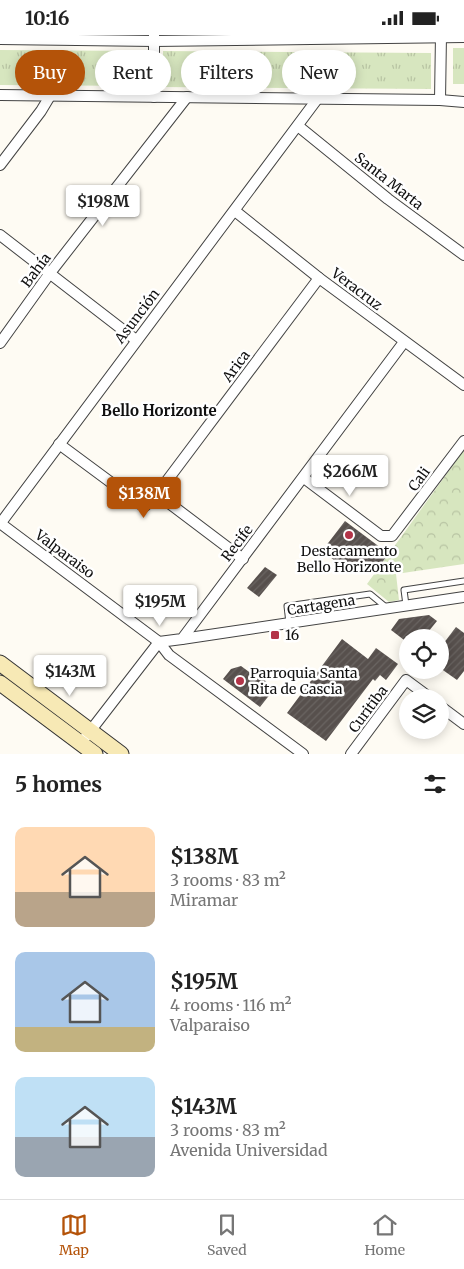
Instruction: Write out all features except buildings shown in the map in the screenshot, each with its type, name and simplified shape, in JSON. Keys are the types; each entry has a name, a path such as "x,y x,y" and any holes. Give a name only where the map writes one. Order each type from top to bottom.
{"main road":[{"path":"0,663 121,754"},
{"path":"0,683 95,754"}],"street":[{"path":"440,100 441,36"},
{"path":"0,39 464,37"},
{"path":"154,38 154,97"},
{"path":"0,95 440,100 464,102"},
{"path":"0,165 41,111 50,96"},
{"name":"Bahía","path":"0,343 50,273 187,97"},
{"name":"Asunción","path":"0,523 58,443 318,99"},
{"name":"Santa Marta","path":"298,127 388,199 464,255"},
{"name":"Veracruz","path":"235,211 319,278 464,385"},
{"path":"0,235 136,340"},
{"name":"Arica","path":"157,494 319,278"},
{"name":"Recife","path":"182,639 404,342"},
{"name":"Cali","path":"304,478 381,536 392,536 397,533 464,441"},
{"path":"58,443 140,504 145,506 149,504 157,494 243,559"},
{"name":"Valparaiso","path":"0,523 159,642 169,655 303,754"},
{"name":"Cartagena","path":"182,639 464,597"},
{"path":"81,743 159,642 182,639"},
{"name":"Curitiba","path":"399,689 406,680 418,689"},
{"name":"Curitiba","path":"351,754 399,689"},
{"path":"449,713 464,724"}],"lane":[{"path":"406,606 404,590 464,581"},
{"path":"289,623 287,606 370,594 388,608"}],"green space":[{"path":"453,48 464,48 464,84 453,84"},
{"path":"0,50 15,50 15,85 0,85"},
{"path":"85,51 95,51 95,86 85,86"},
{"path":"171,51 181,51 181,87 171,87"},
{"path":"272,52 282,52 282,88 272,88"},
{"path":"356,52 431,53 431,89 356,88"},
{"path":"464,450 464,564 396,574 399,600 389,602 367,584"}],"place":[{"name":"Destacamento Bello Horizonte","path":"349,535"},
{"name":"16","path":"275,635"},
{"name":"Parroquia Santa Rita de Cascia","path":"240,681"}],"district":[{"name":"Bello Horizonte","path":"159,411"}]}
